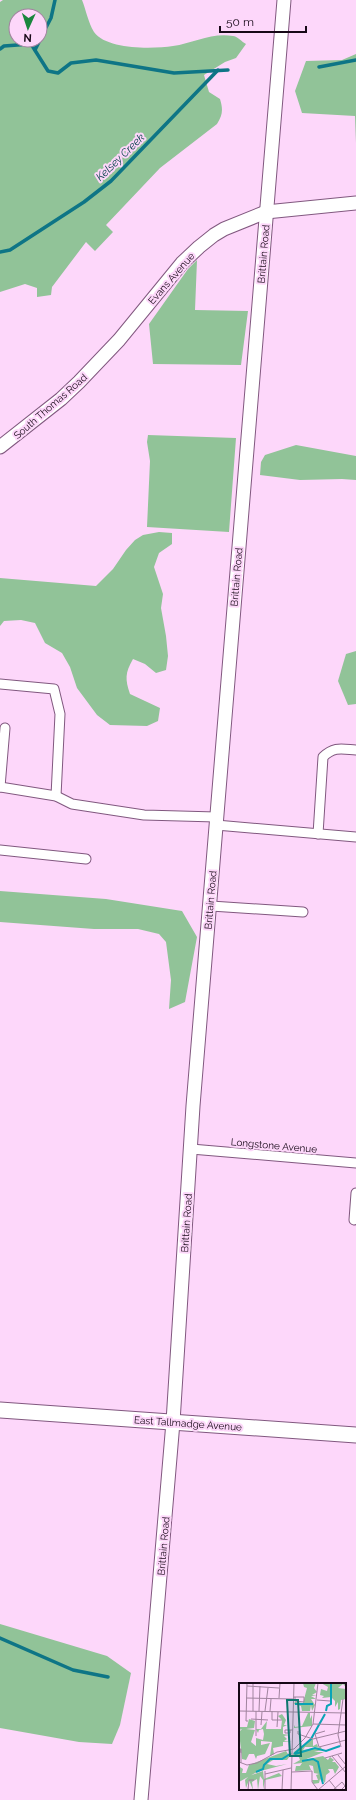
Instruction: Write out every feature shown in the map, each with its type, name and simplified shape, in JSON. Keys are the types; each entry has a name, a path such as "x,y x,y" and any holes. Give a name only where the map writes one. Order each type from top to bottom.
{"main road":[{"name":"Brittain Road","path":"141,1800 174,1422 205,954 284,0"},
{"name":"Evans Avenue","path":"130,327 182,263 199,247 224,229 266,212 356,203"},
{"name":"South Thomas Road","path":"0,447 74,386 130,327"},
{"name":"East Tallmadge Avenue","path":"0,1410 356,1435"}],"street":[{"path":"0,684 54,689 60,714 56,796"},
{"path":"5,728 0,787 56,796 72,804 144,815 216,821 318,834 356,837"},
{"path":"318,834 324,757 330,750 356,750"},
{"path":"0,850 86,859"},
{"path":"210,906 303,912"},
{"name":"Longstone Avenue","path":"191,1149 356,1163"},
{"path":"354,1220 356,1193"}],"green space":[{"path":"3,0 82,0 94,32 100,38 119,45 143,48 164,47 180,45 218,35 235,36 246,44 236,58 225,62 204,75 209,92 220,99 222,109 217,124 160,168 106,225 113,232 95,251 86,242 52,287 51,295 37,297 37,288 25,284 0,292 0,2"},
{"path":"356,54 356,143 355,116 302,113 295,91 306,61 342,60"},
{"path":"197,260 195,310 248,311 241,365 153,364 149,324 188,269"},
{"path":"148,435 236,438 229,532 147,527 150,461 147,442"},
{"path":"296,445 356,456 356,480 300,480 260,475 261,462 265,455"},
{"path":"159,532 172,533 172,544 159,553 154,567 163,594 161,608 168,656 166,670 156,673 145,664 133,659 128,668 127,676 127,684 130,694 160,708 158,721 147,726 110,725 97,715 77,688 70,667 62,653 45,643 35,623 21,620 4,621 0,626 0,578 96,586 113,569 135,540 143,535"},
{"path":"356,651 356,704 348,705 338,681 346,654"},
{"path":"0,891 106,899 182,911 197,937 185,1002 169,1009 171,980 166,942 159,934 138,929 94,929 0,922"},
{"path":"0,1624 107,1656 131,1673 120,1725 112,1744 79,1742 0,1728"}],"waterway":[{"path":"48,24 51,18 55,0"},
{"path":"0,49 4,46 31,44 48,71 58,73 71,63 96,60 174,73 228,70"},
{"name":"Kelsey Creek","path":"319,67 356,60"},
{"name":"Kelsey Creek","path":"0,252 10,250 84,202 111,181 218,70"},
{"path":"0,1638 73,1670 108,1677"}]}
